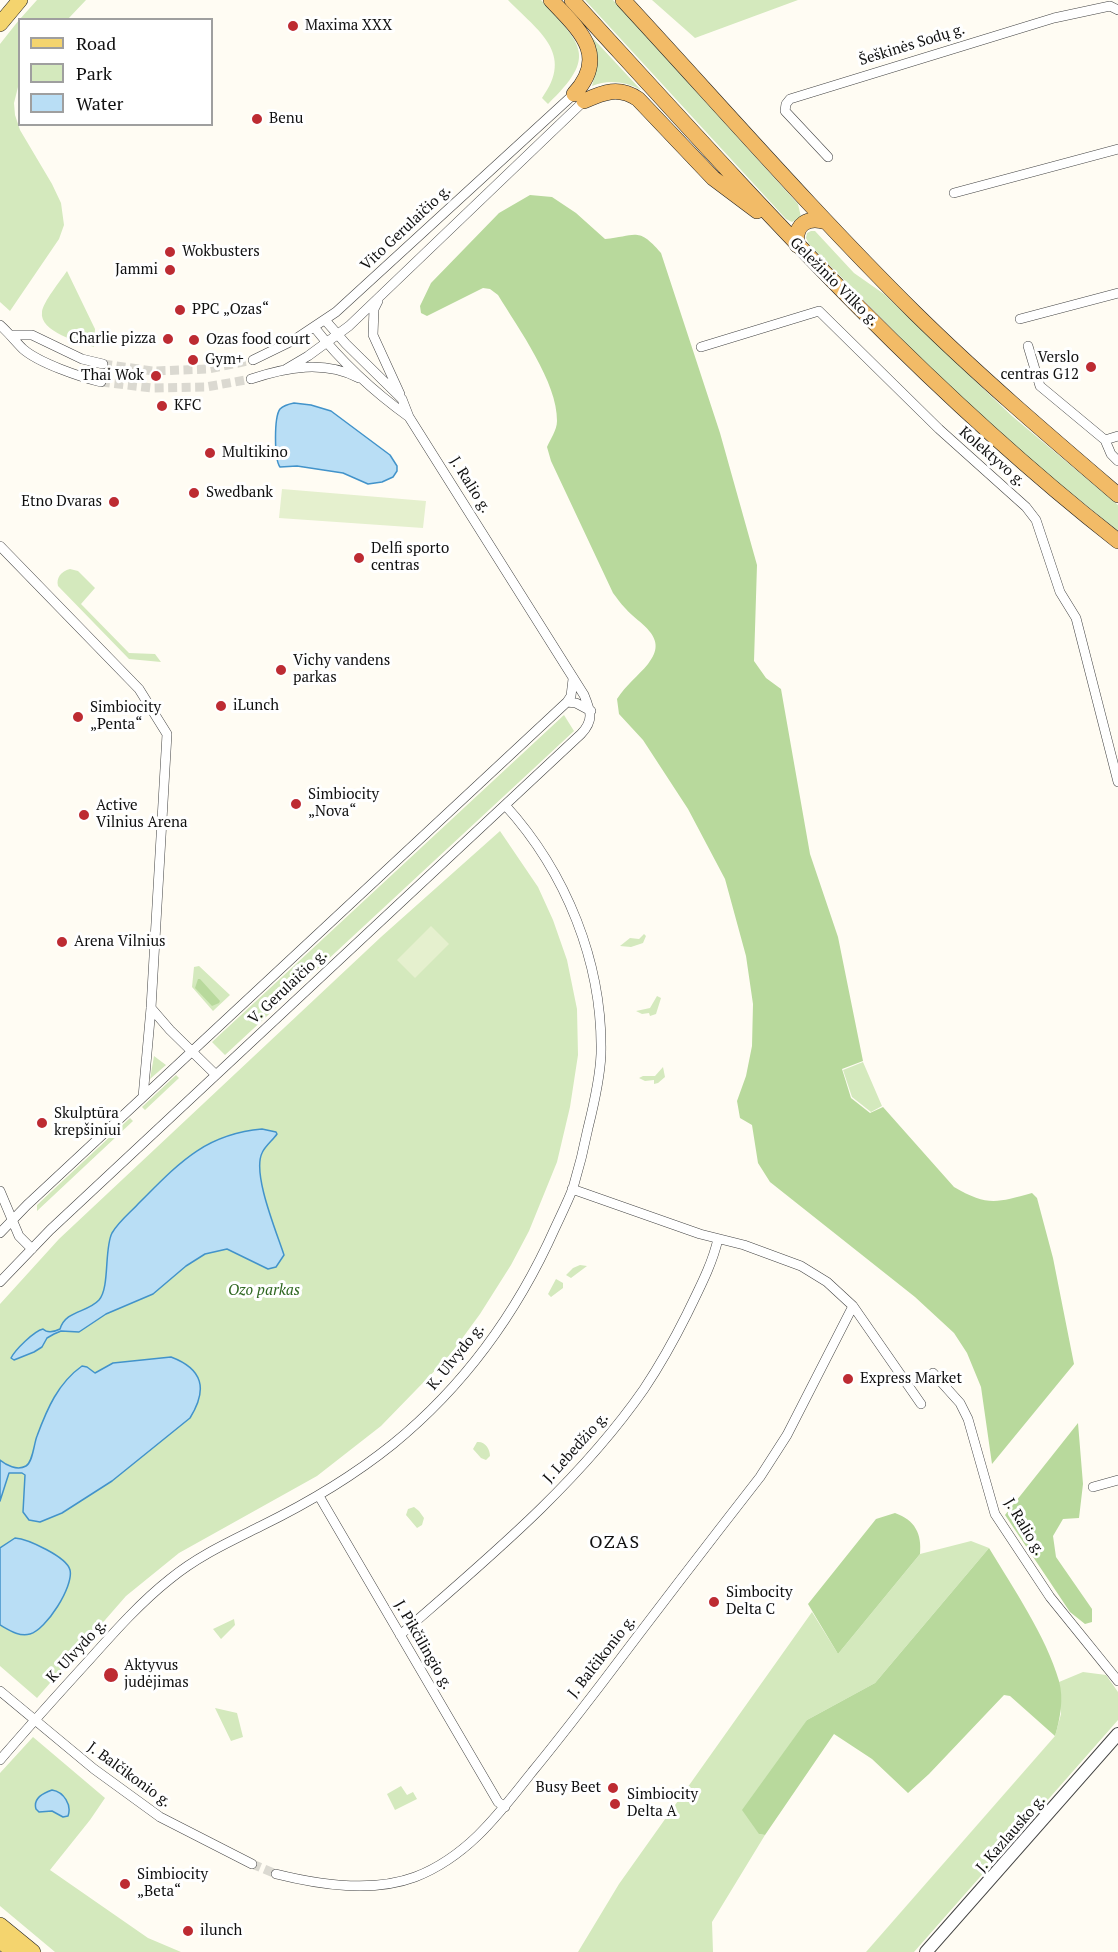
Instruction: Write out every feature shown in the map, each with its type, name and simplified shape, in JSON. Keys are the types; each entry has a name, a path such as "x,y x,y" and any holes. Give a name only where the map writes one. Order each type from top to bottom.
{"highway":[{"path":"551,0 584,35 589,47 588,73 579,98 620,90 638,99 714,178 794,241 803,224 809,220 817,219 826,222"},
{"name":"Geležinio Vilko g.","path":"572,0 794,241 908,357 996,439 1118,541"},
{"path":"623,0 826,222 916,313 997,390 1118,495"}],"main road":[{"path":"0,24 20,0"},
{"path":"0,1925 33,1952"},
{"path":"0,1941 14,1952"}],"street":[{"name":"Šeškinės Sodų g.","path":"828,157 785,111 790,99 1054,18 1110,6 1118,10"},
{"name":"Vito Gerulaičio g.","path":"286,369 338,335 579,98"},
{"name":"Vito Gerulaičio g.","path":"253,360 294,340 326,320 579,98"},
{"path":"954,193 1118,149"},
{"path":"1020,319 1118,293"},
{"path":"380,296 374,309 373,335 402,399"},
{"name":"Kolektyvo g.","path":"701,347 819,311 939,429 1026,507 1036,520 1060,592 1076,618 1118,782"},
{"name":"J. Ralio g.","path":"326,320 402,399 409,417 573,679"},
{"path":"0,325 13,335 24,349 49,364 101,382"},
{"path":"314,327 327,343 369,383 409,417"},
{"path":"13,335 32,335 82,358 103,364"},
{"path":"1028,346 1040,386 1106,440 1111,454 1118,462"},
{"path":"252,379 286,369 330,367 341,369 369,383"},
{"path":"1106,440 1118,436"},
{"path":"0,546 139,689 167,734 151,1008 143,1097"},
{"path":"567,702 571,696 573,679"},
{"path":"573,679 591,711"},
{"path":"567,702 576,702 591,711"},
{"name":"V. Gerulaičio g.","path":"0,1233 11,1220 567,702"},
{"name":"V. Gerulaičio g.","path":"0,1282 216,1075 581,734 588,727 591,711"},
{"name":"K. Ulvydo g.","path":"0,1760 134,1611 172,1577 220,1545 319,1496 374,1459 411,1429 463,1376 514,1306 544,1254 572,1189 595,1098 601,1056 599,1016 592,970 568,897 545,856 505,805"},
{"path":"151,1008 216,1075"},
{"path":"572,1189 700,1234 744,1245 801,1266 827,1282 853,1306 921,1404"},
{"path":"0,1191 19,1236 32,1249"},
{"name":"J. Lebedžio g.","path":"400,1635 481,1564 551,1497 629,1410 675,1338 705,1278 718,1239"},
{"name":"J. Balčikonio g.","path":"276,1874 315,1882 366,1885 385,1884 415,1877 465,1848 491,1823 760,1477 793,1424 853,1306"},
{"name":"J. Ralio g.","path":"933,1373 960,1403 968,1419 995,1515 1050,1597 1118,1681"},
{"path":"1093,1487 1118,1480"},
{"name":"J. Pikčilingio g.","path":"319,1496 498,1802 505,1807"},
{"name":"J. Balčikonio g.","path":"0,1691 122,1791 160,1817 252,1864"},
{"name":"J. Kazlausko g.","path":"926,1952 1118,1734"}],"green space":[{"path":"37,0 86,0 69,18 21,18"},
{"path":"508,0 541,0 566,28 579,51 579,62 574,74 548,104 542,98 551,82 555,68 554,55 541,33"},
{"path":"585,0 613,0 798,204 801,217 792,222 786,219"},
{"path":"652,0 798,0 695,38"},
{"path":"18,21 18,87 14,103 15,115 20,130 61,203 64,225 59,239 10,311 0,302 0,44"},
{"path":"589,34 641,90 617,82 592,86 596,60"},
{"path":"530,195 552,197 576,213 605,239 630,235 641,236 661,253 720,433 757,565 754,661 766,678 781,689 810,854 838,937 863,1061 842,1069 851,1098 870,1113 883,1107 954,1187 965,1193 992,1201 1032,1193 1037,1198 1053,1258 1074,1364 992,1464 981,1387 967,1353 954,1333 915,1297 770,1182 758,1163 752,1125 740,1118 737,1101 746,1076 752,1046 753,1004 746,956 725,879 688,809 643,740 619,714 617,699 648,664 654,655 656,646 650,632 613,593 551,461 547,447 557,424 556,406 544,373 498,295 490,289 483,288 427,316 421,313 420,306 431,283 499,213"},
{"path":"815,231 854,273 884,294 1012,416 1118,505 1118,531 1013,446 930,368 809,244 806,238 807,233"},
{"path":"67,271 95,329 94,347 53,331 43,319 42,312 45,303"},
{"path":"282,489 426,501 423,528 279,518"},
{"path":"70,569 78,571 95,588 81,604 129,653 155,654 161,662 129,659 58,586 60,575"},
{"path":"564,715 574,731 225,1055 212,1042"},
{"name":"Ozo parkas","path":"500,831 538,887 553,920 567,960 577,1009 578,1055 570,1107 557,1162 529,1231 511,1265 480,1314 450,1355 381,1426 317,1476 179,1553 126,1596 37,1698 0,1666 0,1304 59,1239 381,937"},
{"path":"431,926 449,944 415,978 397,960"},
{"path":"644,934 646,936 643,943 631,947 620,946 630,938 639,939"},
{"path":"199,966 230,995 213,1011 192,987 194,967"},
{"path":"198,979 220,1001 219,1003 212,1006 195,988"},
{"path":"657,996 661,998 656,1014 650,1016 649,1013 642,1014 636,1011 650,1008"},
{"path":"154,1056 166,1065 150,1079"},
{"path":"863,1062 882,1106 871,1112 852,1097 843,1070"},
{"path":"663,1067 665,1077 658,1083 654,1084 654,1080 645,1081 639,1078 655,1076"},
{"path":"176,1075 179,1078 145,1110 142,1107"},
{"path":"130,1118 133,1121 37,1211 37,1205"},
{"path":"580,1265 587,1266 571,1278 566,1275 573,1268"},
{"path":"556,1279 563,1283 563,1288 551,1297 548,1294"},
{"path":"1078,1423 1083,1484 1079,1518 1063,1519 1053,1536 1056,1557 1092,1609 1092,1622 1085,1624 1070,1612 1005,1515"},
{"path":"477,1442 485,1444 488,1448 490,1456 486,1460 473,1449"},
{"path":"414,1507 424,1518 422,1525 417,1528 406,1515 408,1509"},
{"path":"895,1513 908,1520 916,1529 920,1540 920,1554 838,1654 808,1604 876,1519"},
{"path":"971,1541 989,1548 875,1683 807,1720 759,1834 765,1835 712,1922 713,1952 578,1952 619,1884 812,1612 838,1654 920,1554"},
{"path":"989,1548 1046,1647 1059,1681 1060,1716 1055,1736 1010,1696 1004,1695 908,1793 872,1759 834,1734 765,1835 759,1834 742,1810 807,1720 875,1683"},
{"path":"234,1619 235,1625 221,1639 213,1629"},
{"path":"1083,1672 1106,1675 1118,1692 1118,1720 914,1952 866,1952 1055,1736 1061,1714 1059,1682"},
{"path":"215,1708 237,1713 243,1737 231,1741"},
{"path":"33,1737 105,1798 50,1870 148,1938 181,1952 55,1952 0,1906 0,1773"},
{"path":"401,1786 407,1795 413,1792 417,1799 395,1810 387,1794"}],"water":[{"path":"294,403 331,411 390,455 397,466 393,477 382,482 368,484 343,473 297,466 280,467 276,447 278,413 283,407"},
{"path":"262,1129 277,1134 263,1150 260,1163 263,1189 284,1255 276,1267 268,1269 227,1249 205,1254 186,1266 153,1294 106,1314 79,1332 61,1331 47,1338 42,1347 34,1352 14,1360 11,1358 35,1333 43,1329 51,1332 60,1329 67,1318 99,1300 105,1287 108,1248 112,1233 181,1163 194,1153 224,1137"},
{"path":"171,1357 190,1368 199,1381 199,1398 190,1418 112,1481 62,1513 40,1522 29,1520 23,1512 25,1475 22,1473 9,1473 0,1501 0,1460 15,1468 28,1464 49,1406 66,1380 82,1366 95,1373 113,1363"},
{"path":"15,1538 55,1554 70,1570 68,1586 51,1616 44,1625 26,1635 0,1625 0,1548"},
{"path":"52,1790 60,1793 66,1800 69,1808 68,1816 63,1817 52,1811 39,1812 36,1809 37,1799"}],"tunnel":[{"path":"103,364 153,371 208,369 253,360"},
{"path":"101,382 152,388 206,387 251,379"},
{"path":"252,1864 276,1874"}],"place":[{"name":"Maxima XXX","path":"293,26"},
{"name":"Benu","path":"257,119"},
{"name":"Wokbusters","path":"170,252"},
{"name":"Jammi","path":"170,270"},
{"name":"PPC „Ozas“","path":"180,310"},
{"name":"Charlie pizza","path":"168,339"},
{"name":"Ozas food court","path":"194,340"},
{"name":"Gym+","path":"193,360"},
{"name":"Verslo centras G12","path":"1091,367"},
{"name":"Thai Wok","path":"156,376"},
{"name":"KFC","path":"162,406"},
{"name":"Multikino","path":"210,453"},
{"name":"Swedbank","path":"194,493"},
{"name":"Etno Dvaras","path":"114,502"},
{"name":"Delfi sporto centras","path":"359,558"},
{"name":"Vichy vandens parkas","path":"281,670"},
{"name":"iLunch","path":"221,706"},
{"name":"Simbiocity „Penta“","path":"78,717"},
{"name":"Simbiocity „Nova“","path":"296,804"},
{"name":"Active Vilnius Arena","path":"84,815"},
{"name":"Arena Vilnius","path":"62,942"},
{"name":"Skulptūra krepšiniui","path":"42,1123"},
{"name":"Express Market","path":"848,1379"},
{"name":"Simbocity Delta C","path":"714,1602"},
{"name":"Aktyvus judėjimas","path":"111,1675"},
{"name":"Busy Beet","path":"613,1788"},
{"name":"Simbiocity Delta A","path":"615,1804"},
{"name":"Simbiocity „Beta“","path":"125,1884"},
{"name":"ilunch","path":"188,1931"}],"district":[{"name":"OZAS","path":"615,1543"}]}
